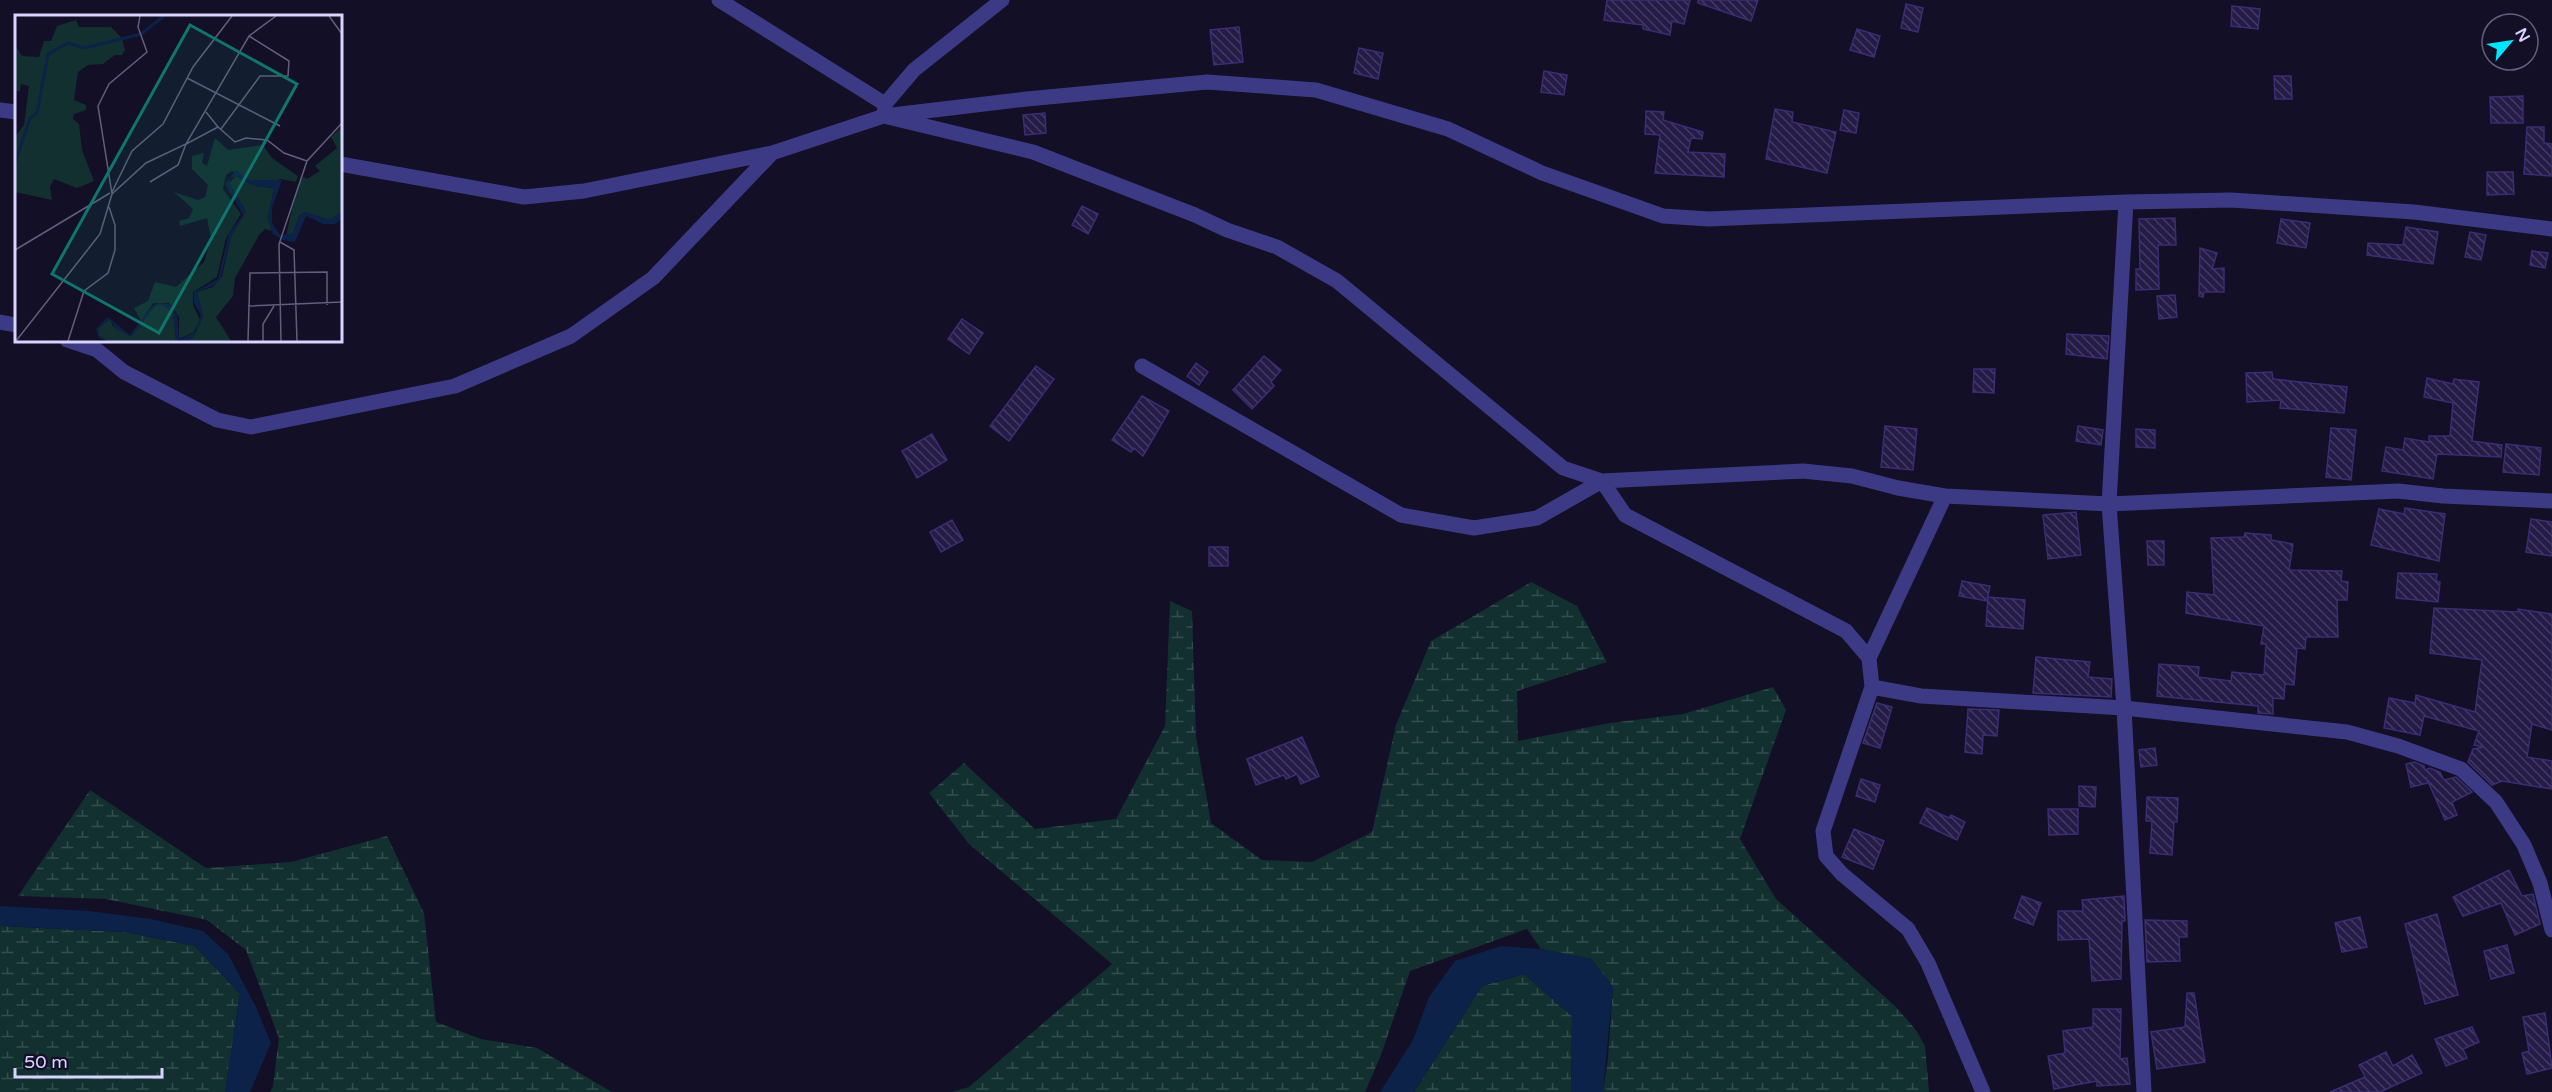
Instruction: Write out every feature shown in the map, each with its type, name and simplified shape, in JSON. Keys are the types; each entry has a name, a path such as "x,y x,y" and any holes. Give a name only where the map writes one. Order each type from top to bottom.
{"street":[{"path":"719,0 884,110 1033,152 1195,215 1227,230 1276,247 1337,281 1563,468 1602,481 1803,471 1852,476 1898,488 1945,496 2109,504 2398,491 2443,496 2552,501"},
{"path":"884,110 914,70 1002,0"},
{"path":"342,164 524,196 584,191 772,153 884,110 1207,82 1327,94 1448,129 1542,173 1663,216 1709,219 2126,202 2231,200 2414,212 2552,229"},
{"path":"0,110 15,112"},
{"path":"74,342 97,350 124,372 217,420 251,427 455,386 571,336 653,278 772,153"},
{"path":"2126,202 2109,504 2124,708 2144,1092"},
{"path":"0,322 15,325"},
{"path":"1142,366 1401,515 1474,528 1538,518 1602,481"},
{"path":"1602,481 1625,515 1846,631 1869,658"},
{"path":"1945,496 1869,658 1872,687 1823,831 1826,856 1842,874 1908,929 1928,963 1983,1092"},
{"path":"1872,687 1921,696 2124,708 2347,732 2398,746 2461,769 2496,802 2524,845 2540,883 2552,930"}],"green space":[{"path":"1531,582 1577,606 1607,662 1517,691 1518,741 1610,723 1683,714 1773,687 1786,710 1740,839 1776,899 1895,1006 1916,1030 1925,1046 1929,1092 1603,1092 1613,987 1591,959 1541,949 1527,929 1410,971 1381,1055 1365,1092 952,1092 969,1087 1112,964 970,845 929,793 964,763 1035,829 1116,819 1165,726 1170,601 1192,611 1196,737 1211,823 1262,860 1312,862 1372,832 1396,725 1431,641"},
{"path":"90,790 206,868 291,862 387,836 424,913 436,1022 481,1039 537,1048 612,1092 270,1092 273,1086 279,1038 246,950 207,920 106,899 18,896"},
{"path":"0,926 125,932 195,946 240,994 225,1092 0,1092"},
{"path":"1524,974 1572,1016 1571,1092 1414,1092 1482,986"}],"water":[{"path":"0,906 89,911 151,919 203,931 228,954 256,1007 271,1043 250,1092 225,1092 240,994 195,946 125,932 0,926"},
{"path":"1501,946 1541,949 1591,959 1613,987 1603,1092 1571,1092 1572,1016 1524,974 1482,986 1414,1092 1380,1092 1413,1040 1429,997 1455,961"}],"building":[{"path":"1607,0 1690,0 1684,24 1672,21 1670,35 1643,29 1643,25 1604,20"},
{"path":"1698,0 1758,0 1751,21 1698,3"},
{"path":"1906,4 1923,8 1918,32 1901,28"},
{"path":"2232,6 2260,9 2258,29 2231,26"},
{"path":"1239,27 1243,62 1214,65 1210,30"},
{"path":"1857,29 1880,36 1874,57 1850,50"},
{"path":"1359,48 1383,53 1378,79 1354,73"},
{"path":"1544,71 1567,75 1564,95 1541,92"},
{"path":"2274,76 2291,76 2292,99 2275,99"},
{"path":"2523,96 2523,123 2491,123 2490,97"},
{"path":"1775,109 1793,112 1792,122 1836,132 1827,173 1766,159"},
{"path":"1844,110 1859,113 1856,133 1840,130"},
{"path":"1646,111 1664,112 1663,120 1703,132 1702,139 1691,138 1688,152 1725,154 1724,177 1655,173 1660,135 1645,134"},
{"path":"1045,113 1046,133 1025,135 1023,115"},
{"path":"2527,127 2544,127 2544,143 2552,144 2552,176 2524,174"},
{"path":"2487,172 2513,172 2514,194 2487,195"},
{"path":"1082,206 1098,214 1088,234 1072,225"},
{"path":"2175,218 2176,245 2158,245 2159,289 2136,290 2136,269 2140,269 2139,219"},
{"path":"2281,219 2310,223 2306,248 2277,243"},
{"path":"2406,227 2438,232 2433,264 2367,255 2368,243 2403,245"},
{"path":"2470,232 2486,235 2481,260 2465,257"},
{"path":"2200,248 2217,253 2212,269 2224,268 2224,292 2204,292 2203,297 2199,296"},
{"path":"2532,251 2548,253 2545,268 2530,265"},
{"path":"2175,295 2177,317 2159,319 2157,296"},
{"path":"962,319 983,333 969,354 948,339"},
{"path":"2067,334 2109,336 2107,359 2066,354"},
{"path":"1264,356 1281,370 1271,382 1274,386 1252,409 1233,390"},
{"path":"1196,363 1208,372 1199,385 1187,376"},
{"path":"1036,366 1054,379 1009,441 990,426"},
{"path":"1974,369 1995,369 1994,393 1973,392"},
{"path":"2272,372 2273,379 2347,387 2344,413 2280,408 2281,400 2247,402 2246,373"},
{"path":"2427,378 2453,384 2454,379 2479,382 2472,441 2502,445 2501,457 2437,454 2433,479 2382,471 2386,447 2403,450 2405,438 2429,442 2429,436 2450,436 2453,403 2424,397"},
{"path":"1142,396 1169,411 1143,456 1134,448 1131,452 1112,440"},
{"path":"1885,426 1917,429 1913,470 1881,467"},
{"path":"2078,426 2103,430 2101,445 2076,441"},
{"path":"2331,428 2356,430 2351,480 2326,477"},
{"path":"2136,429 2155,430 2155,448 2136,447"},
{"path":"932,434 947,460 917,478 902,451"},
{"path":"2506,444 2541,448 2539,475 2503,472"},
{"path":"2405,508 2445,514 2439,561 2371,545 2379,509 2404,514"},
{"path":"2076,512 2081,555 2048,559 2043,515"},
{"path":"2531,519 2552,522 2552,556 2526,552"},
{"path":"952,520 963,540 941,552 930,532"},
{"path":"2245,533 2271,535 2271,540 2293,544 2289,570 2342,571 2341,581 2348,582 2347,600 2337,600 2338,637 2306,637 2305,649 2297,648 2294,685 2285,684 2284,699 2273,698 2273,714 2258,713 2258,706 2157,696 2159,664 2199,667 2198,677 2231,681 2232,672 2264,675 2266,644 2261,644 2264,626 2186,613 2187,592 2214,595 2211,538 2244,537"},
{"path":"2147,541 2164,541 2164,565 2148,565"},
{"path":"1209,547 1228,547 1228,566 1209,566"},
{"path":"2398,573 2437,574 2436,581 2440,582 2438,602 2396,598"},
{"path":"1962,581 1990,586 1987,601 1959,596"},
{"path":"1988,597 2025,600 2023,629 1986,626"},
{"path":"2434,608 2518,612 2518,609 2552,614 2552,730 2532,724 2527,757 2552,761 2552,789 2502,781 2492,785 2468,762 2473,749 2484,747 2474,745 2479,731 2424,716 2420,735 2384,728 2389,698 2415,703 2416,695 2475,712 2482,660 2430,653"},
{"path":"2036,657 2090,662 2088,677 2112,679 2111,697 2033,693"},
{"path":"1877,703 1892,707 1880,748 1863,743"},
{"path":"1968,709 1999,710 1997,736 1983,735 1982,754 1965,752"},
{"path":"1302,737 1319,776 1301,784 1297,774 1286,779 1284,775 1256,785 1247,759"},
{"path":"2155,748 2157,765 2141,767 2139,750"},
{"path":"2414,762 2424,766 2425,770 2430,768 2440,772 2444,780 2456,777 2472,792 2452,802 2457,815 2445,820 2426,777 2428,783 2411,787 2406,764"},
{"path":"1861,779 1880,785 1875,802 1856,796"},
{"path":"2079,786 2096,787 2095,807 2079,806"},
{"path":"2147,797 2178,798 2172,855 2150,853 2152,821 2146,821"},
{"path":"1927,808 1965,822 1957,840 1920,823"},
{"path":"2048,809 2078,809 2078,834 2049,835"},
{"path":"1854,829 1884,841 1873,869 1842,857"},
{"path":"2509,870 2522,896 2533,894 2540,924 2515,935 2501,903 2463,916 2453,897"},
{"path":"2022,896 2041,903 2033,925 2014,918"},
{"path":"2124,896 2125,921 2122,921 2121,979 2092,981 2089,939 2058,940 2058,911 2083,911 2082,900"},
{"path":"2437,914 2458,995 2425,1004 2405,924"},
{"path":"2360,917 2367,947 2342,952 2335,923"},
{"path":"2145,920 2187,921 2187,937 2179,937 2180,961 2147,962"},
{"path":"2507,945 2514,973 2491,979 2484,951"},
{"path":"2187,993 2194,993 2205,1062 2157,1069 2151,1032 2185,1027"},
{"path":"2093,1009 2121,1009 2120,1059 2127,1058 2130,1084 2097,1086 2097,1081 2054,1089 2048,1056 2065,1053 2063,1031 2093,1027"},
{"path":"2545,1013 2552,1068 2527,1074 2522,1053 2529,1051 2523,1017"},
{"path":"2472,1027 2479,1042 2463,1049 2467,1058 2446,1066 2435,1039"},
{"path":"2386,1052 2393,1066 2412,1055 2422,1073 2380,1092 2330,1092 2365,1077 2359,1065"}]}
